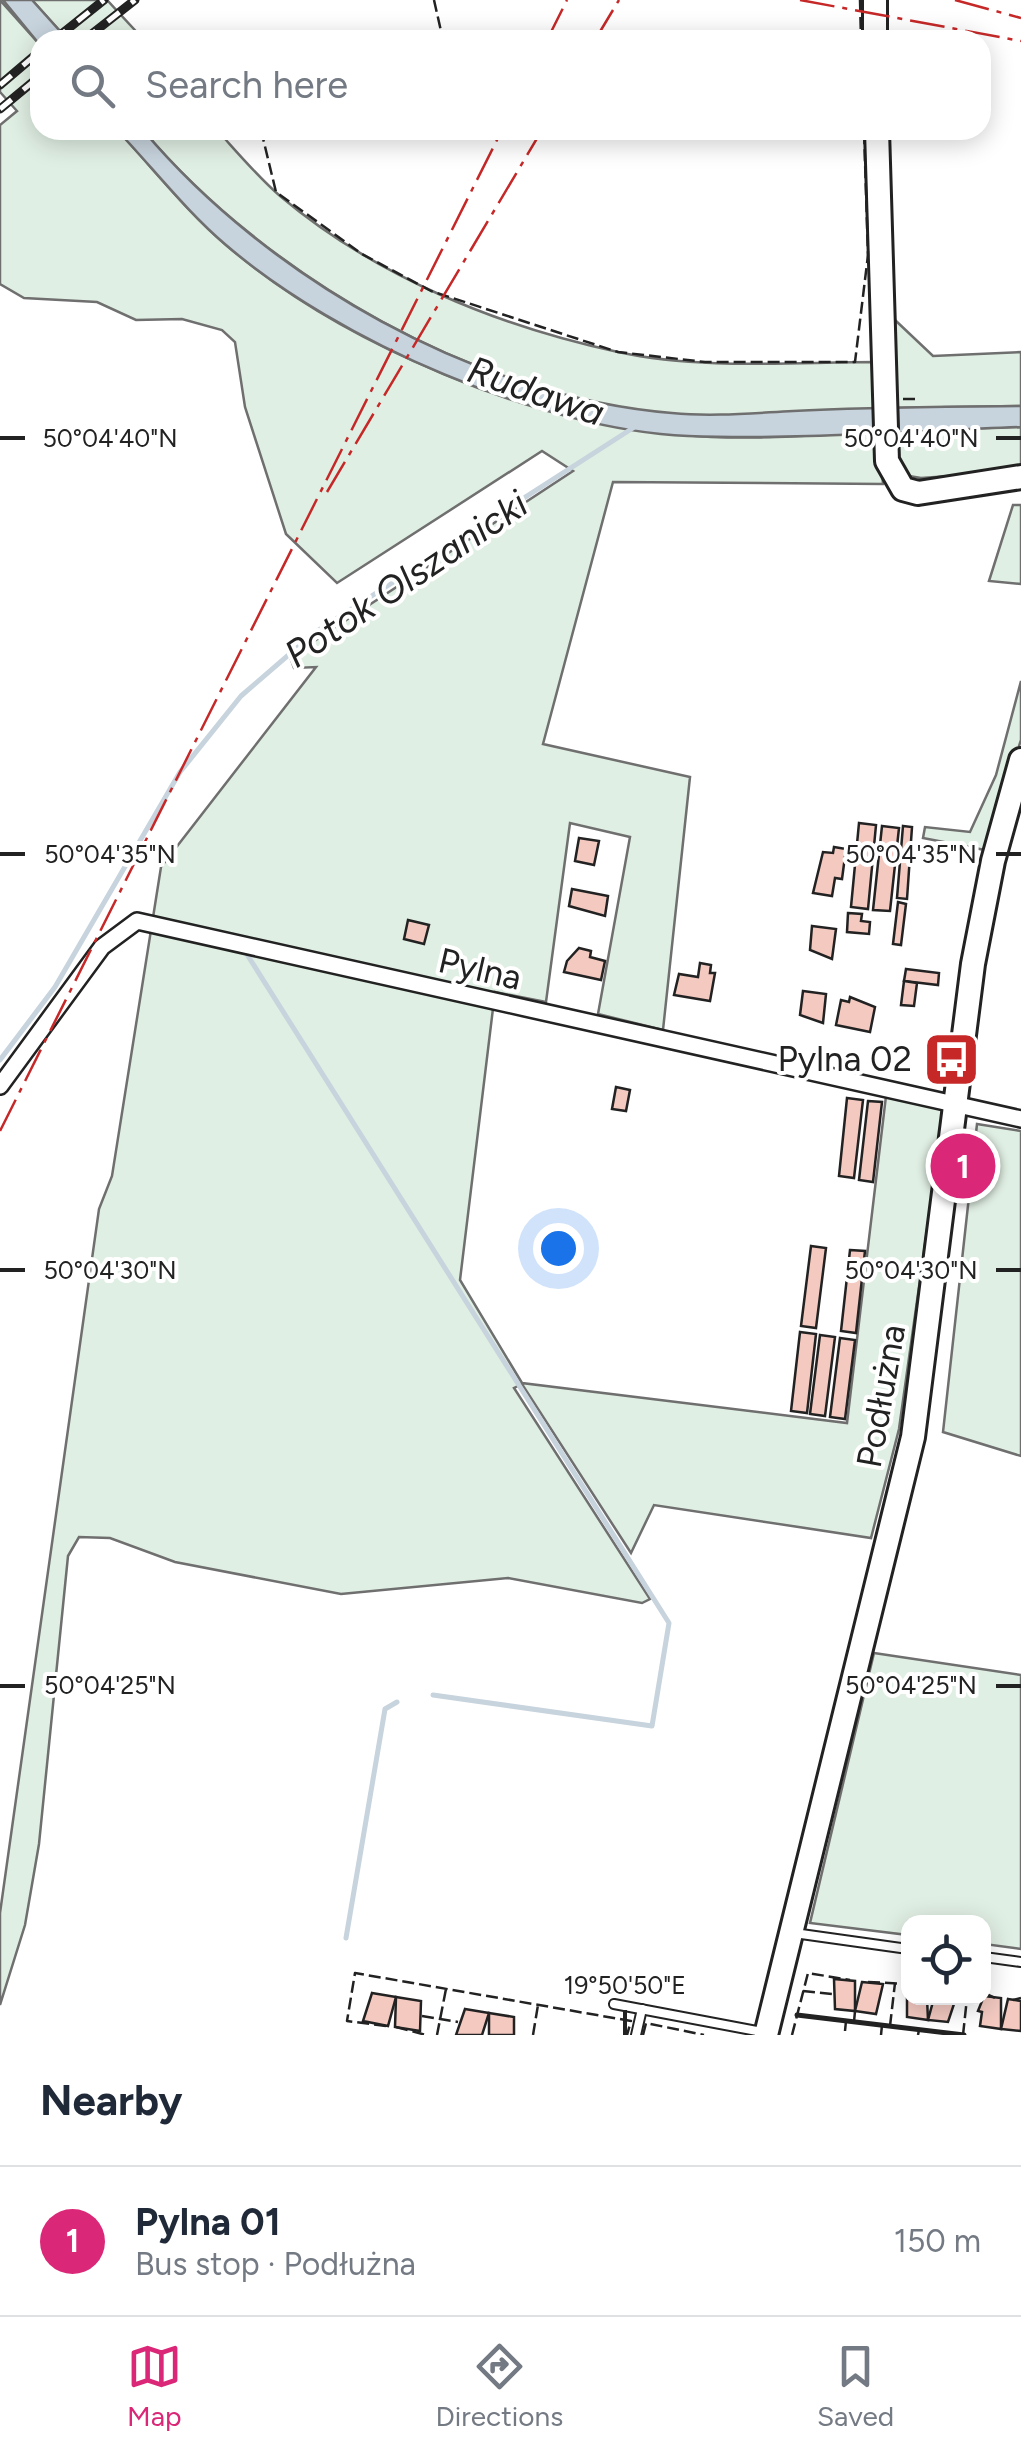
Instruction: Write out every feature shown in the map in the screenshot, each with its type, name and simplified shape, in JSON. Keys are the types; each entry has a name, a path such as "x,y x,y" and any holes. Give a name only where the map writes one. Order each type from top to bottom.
{"street":[{"path":"875,0 876,30"},
{"path":"877,140 887,460 903,489 918,493 1021,477"},
{"name":"Podłużna","path":"766,2034 913,1437 973,964 993,861 1021,760"},
{"name":"Pylna","path":"0,1086 102,947 137,921 671,1044 1021,1119"}],"lane":[{"path":"790,1932 901,1948"},
{"path":"991,1959 1021,1962"},
{"path":"614,2004 766,2034"},
{"path":"636,2035 642,2009"}],"green space":[{"path":"0,0 30,34 30,140 126,140 212,232 273,281 381,346 440,373 563,414 682,435 780,437 879,432 883,484 613,482 543,744 690,777 663,1030 598,1014 630,837 570,823 546,1002 495,992 460,1280 522,1383 847,1423 886,1096 944,1109 899,1429 871,1538 654,1505 631,1553 522,1384 514,1388 650,1599 642,1603 508,1578 341,1594 175,1562 110,1538 79,1537 68,1556 39,1844 25,1925 0,2005 0,1913 99,1209 112,1176 161,867 316,667 294,668 290,657 573,471 542,451 337,583 286,534 245,407 235,342 222,330 182,319 136,320 97,302 24,298 0,284 0,125 17,111 0,92"},
{"path":"32,0 107,0 135,30 59,30"},
{"path":"152,140 226,140 272,188 317,225 397,274 483,312 573,341 649,358 747,364 877,362 878,409 673,414 600,403 526,384 453,356 382,322 314,281 251,235"},
{"path":"895,320 933,356 1021,352 1021,406 893,408"},
{"path":"1021,427 1021,471 921,478 909,476 895,461 894,431"},
{"path":"1013,505 1021,505 1021,584 989,581"},
{"path":"1021,681 1021,740 985,850 923,838 925,827 970,832 996,775"},
{"path":"977,1124 1021,1131 1021,1456 943,1432"},
{"path":"874,1653 1021,1675 1021,1949 991,1945 991,1915 901,1915 901,1934 810,1923"}],"water":[{"path":"3,0 32,0 59,30 30,33"},
{"name":"Rudawa","path":"126,140 152,140 251,235 314,281 381,321 452,356 525,383 598,402 687,414 1021,406 1021,427 730,437 631,430 570,417 444,374 325,314 272,281 226,245"}],"building":[{"path":"859,823 876,825 868,909 851,907"},
{"path":"882,826 899,828 890,911 873,910"},
{"path":"903,826 912,827 907,899 897,898"},
{"path":"579,838 599,841 594,865 575,861"},
{"path":"834,847 846,849 842,879 835,878 832,896 813,893 823,852 833,853"},
{"path":"572,889 608,896 605,916 569,906"},
{"path":"898,902 906,904 901,945 893,944"},
{"path":"848,913 862,914 861,921 870,922 869,934 847,932"},
{"path":"408,920 429,925 424,944 404,939"},
{"path":"812,926 836,929 832,959 810,950"},
{"path":"579,948 591,951 590,957 605,961 601,980 564,972 567,961"},
{"path":"700,963 711,965 710,973 715,973 710,1001 674,995 679,974 698,977"},
{"path":"906,969 939,973 938,985 904,981"},
{"path":"904,981 917,983 914,1006 901,1005"},
{"path":"803,991 826,994 823,1023 800,1015"},
{"path":"850,997 875,1007 870,1032 836,1025 841,1000 849,1002"},
{"path":"616,1087 630,1090 626,1111 612,1109"},
{"path":"847,1098 863,1100 854,1178 839,1176"},
{"path":"868,1101 882,1102 873,1182 859,1180"},
{"path":"811,1246 826,1248 816,1328 801,1326"},
{"path":"850,1250 865,1251 856,1333 841,1331"},
{"path":"800,1332 816,1334 807,1413 791,1411"},
{"path":"820,1335 835,1337 825,1416 810,1414"},
{"path":"840,1338 855,1340 845,1419 830,1417"},
{"path":"834,1979 855,1981 855,2011 835,2009"},
{"path":"862,1982 883,1984 876,2014 855,2011"},
{"path":"372,1993 396,1997 388,2026 363,2021"},
{"path":"396,1997 421,2001 420,2031 395,2027"},
{"path":"991,1997 1001,1998 1001,2029 980,2026 982,2012 978,2011 980,2005 991,2005"},
{"path":"1008,1999 1021,2001 1021,2031 1001,2029"},
{"path":"907,2005 927,2005 928,2020 907,2017"},
{"path":"932,2005 954,2005 948,2022 928,2020"},
{"path":"465,2009 489,2013 482,2035 456,2035"},
{"path":"489,2013 514,2017 514,2035 489,2035"}],"waterway":[{"name":"Potok Olszanicki","path":"0,1060 55,987 180,772 241,696 314,633 636,426"},
{"path":"248,956 669,1623 652,1726 433,1695"},
{"path":"346,1938 385,1709 397,1702"}],"railway":[{"path":"66,30 104,0"},
{"path":"97,30 135,0"},
{"path":"0,85 30,60"},
{"path":"0,109 30,84"}],"fence":[{"path":"434,0 441,30"},
{"path":"860,0 861,30"},
{"path":"263,140 276,192 362,254 431,291 618,352 705,362 855,362 868,255 864,140"},
{"path":"903,399 915,399"},
{"path":"386,2026 347,2021 355,1973 631,2021 627,2035"},
{"path":"792,2035 808,1973 850,1980"},
{"path":"868,1982 901,1984"},
{"path":"890,2026 895,1983"},
{"path":"437,2035 446,1989"},
{"path":"803,1991 833,1994"},
{"path":"991,1996 995,1998"},
{"path":"1013,2000 1021,1998"},
{"path":"533,2035 538,2005"},
{"path":"963,2035 966,2005"},
{"path":"854,2022 855,2011"},
{"path":"422,2016 458,2022"},
{"path":"845,2031 846,2021"},
{"path":"643,2035 646,2023 704,2035"},
{"path":"881,2035 882,2025"},
{"path":"396,2027 426,2035"},
{"path":"918,2035 919,2030"}],"wall":[{"path":"797,2015 964,2035"}],"power":[{"path":"552,30 567,0"},
{"path":"601,30 619,0"},
{"path":"800,0 962,30"},
{"path":"955,0 1021,18"},
{"path":"991,35 1021,41"},
{"path":"0,1131 497,140"},
{"path":"327,492 536,140"}],"place":[{"name":"Pylna 02","path":"951,1059"},
{"name":"Pylna 01","path":"963,1166"}]}
